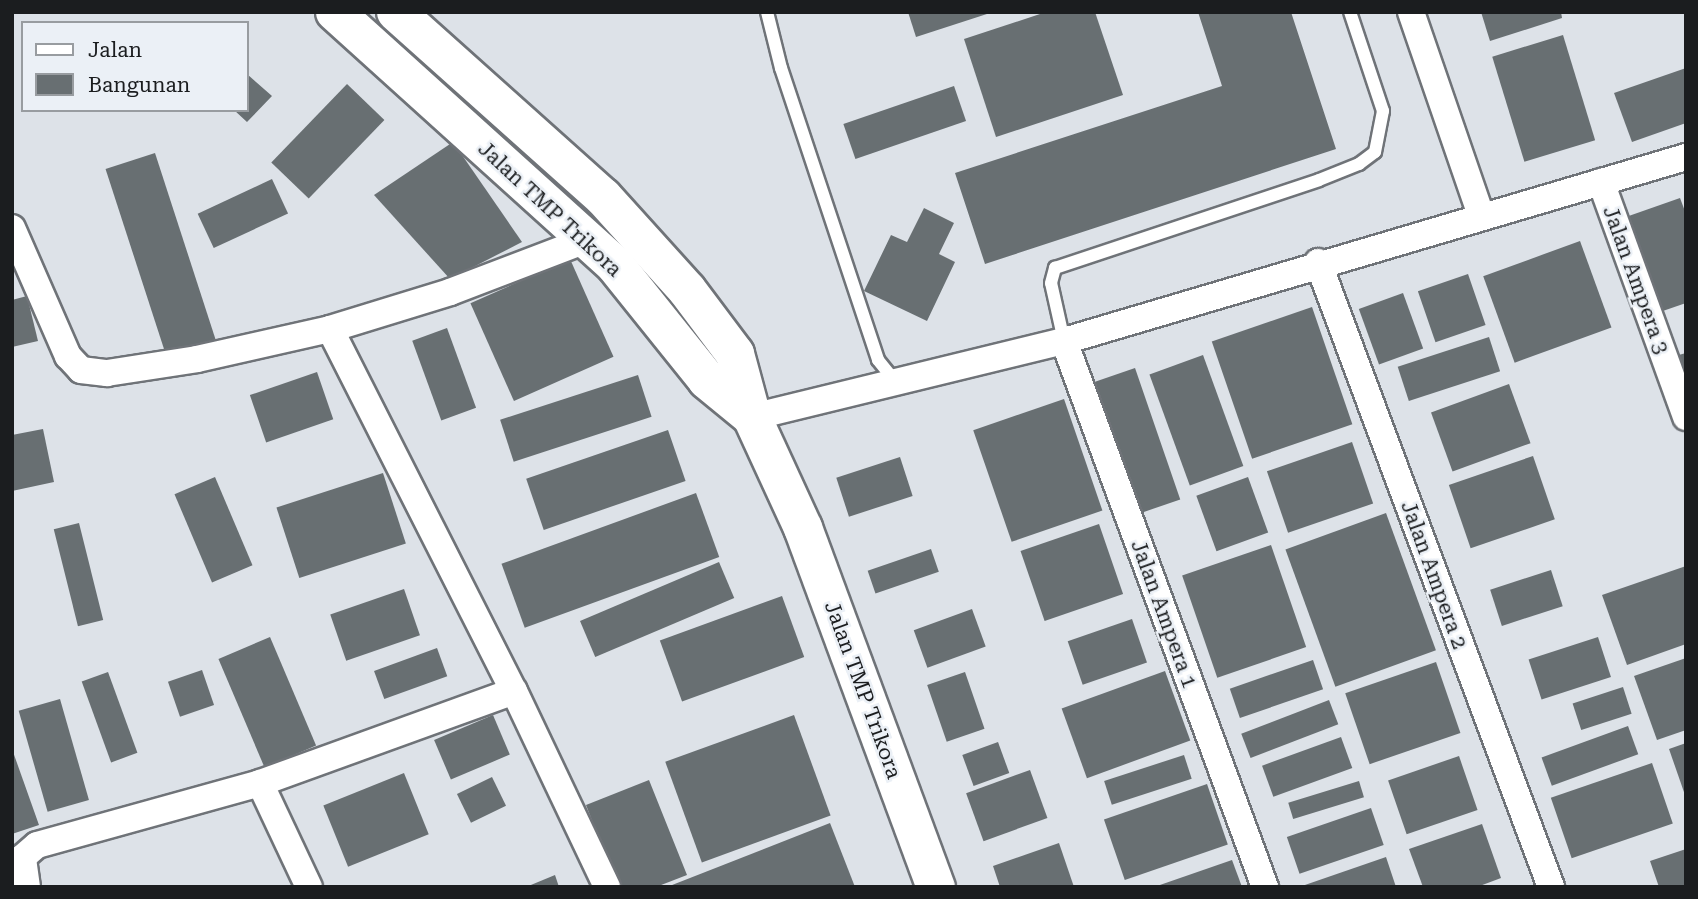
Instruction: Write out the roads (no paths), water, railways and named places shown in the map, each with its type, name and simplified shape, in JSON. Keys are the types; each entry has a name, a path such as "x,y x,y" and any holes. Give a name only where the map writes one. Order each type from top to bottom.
{"highway":[{"name":"Jalan TMP Trikora","path":"335,12 615,265 707,380 752,417"},
{"name":"Jalan TMP Trikora","path":"396,12 603,197 667,267 735,354 752,417 803,528 936,887"}],"street":[{"path":"1411,12 1482,215"},
{"path":"752,417 1064,341 1318,262 1686,157"},
{"name":"Jalan Ampera 3","path":"1601,182 1686,417"},
{"path":"12,228 63,346 81,370 107,373 185,361 330,329 450,292 586,240"},
{"name":"Jalan Ampera 2","path":"1318,262 1551,887"},
{"path":"330,329 514,691 607,887"},
{"name":"Jalan Ampera 1","path":"1064,341 1265,887"},
{"path":"27,887 23,857 37,845 260,782 514,691"},
{"path":"260,782 309,887"}],"lane":[{"path":"767,12 781,68 878,360 895,381"},
{"path":"1064,341 1051,283 1055,268 1320,180 1359,164 1375,152 1382,133 1382,111 1355,14"}]}
